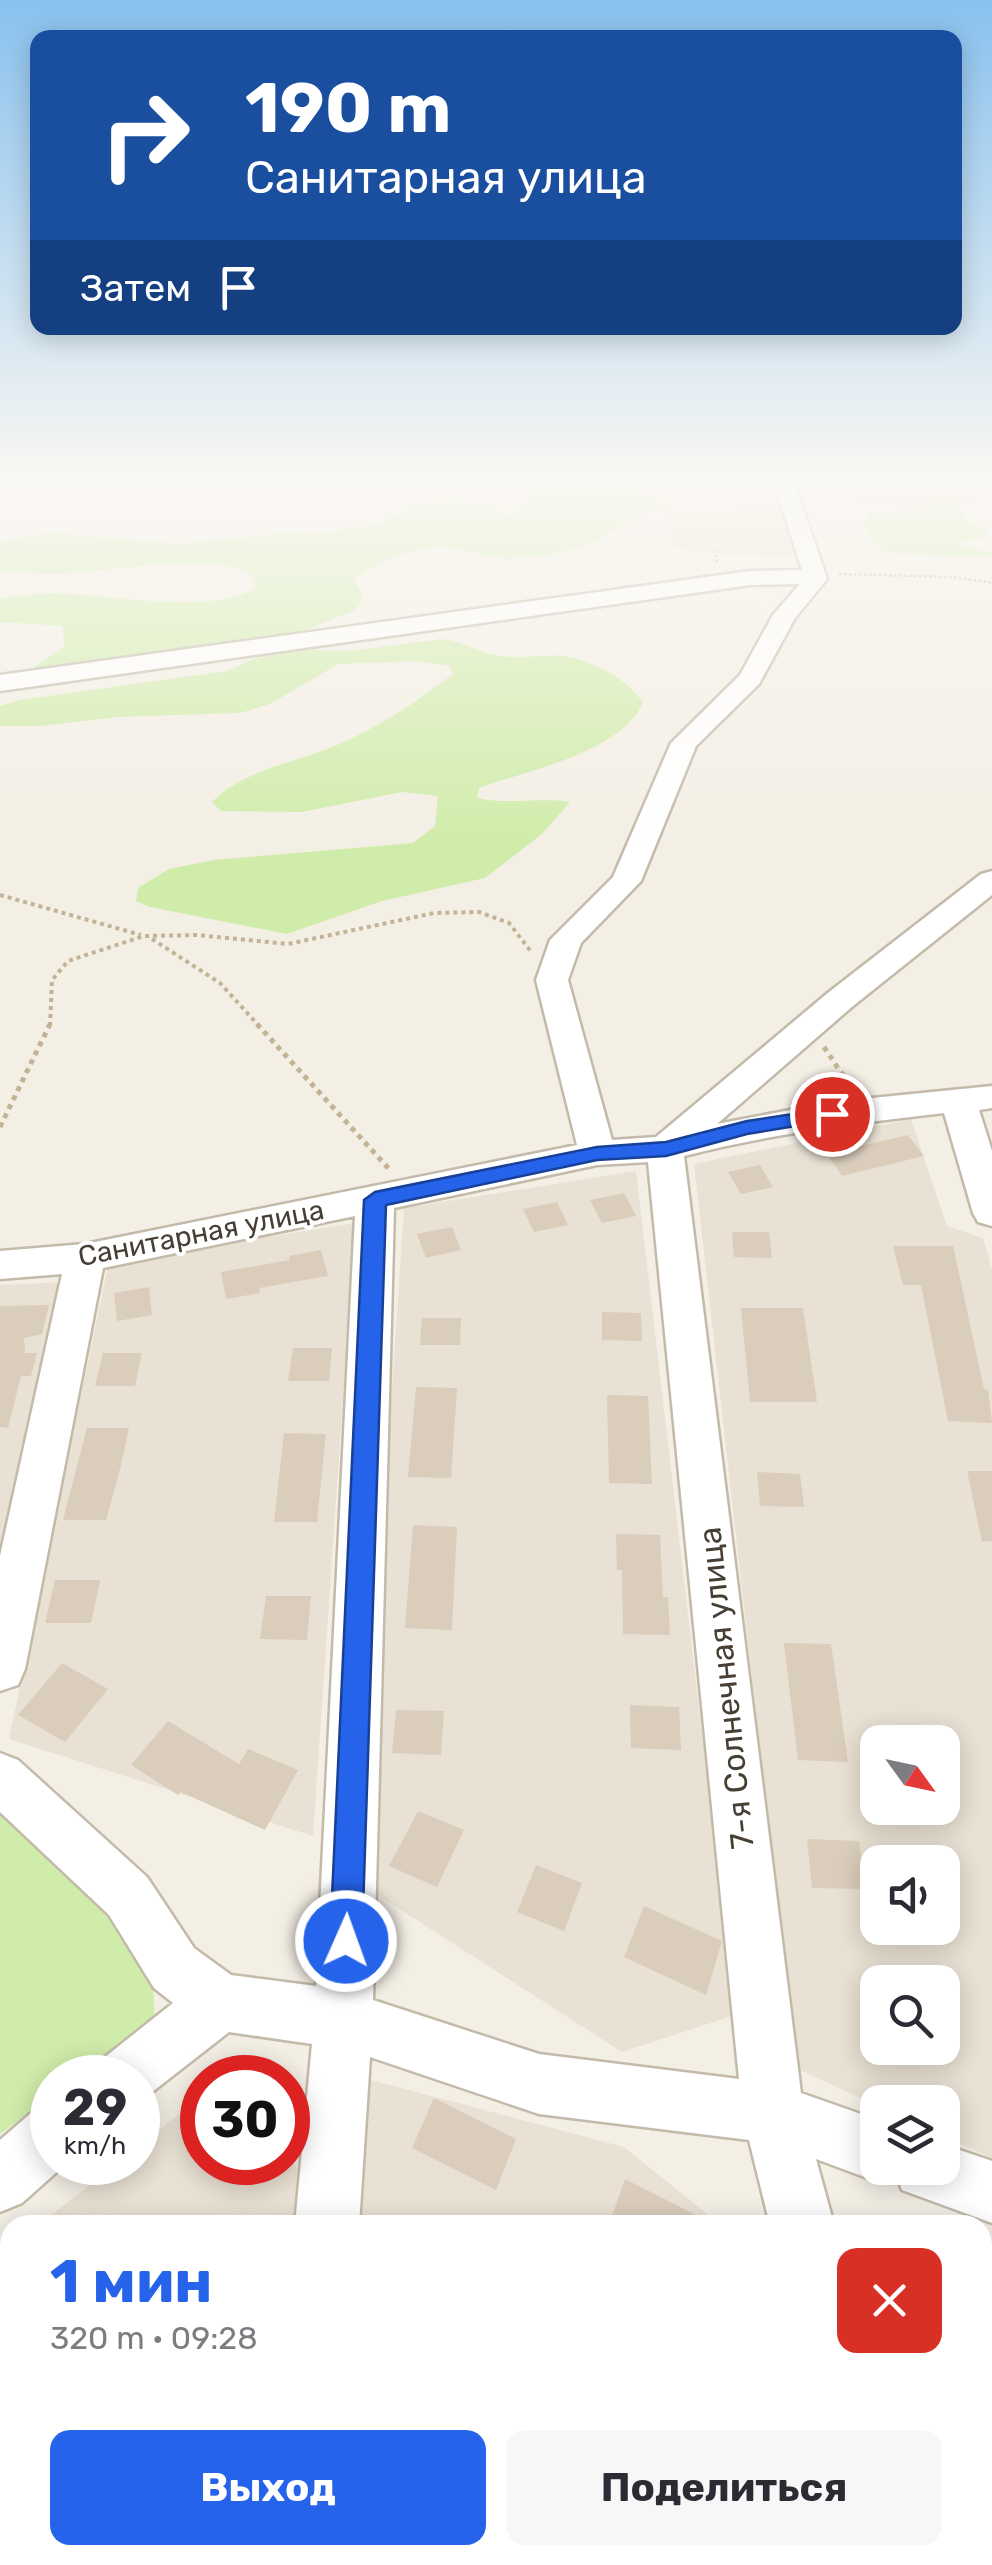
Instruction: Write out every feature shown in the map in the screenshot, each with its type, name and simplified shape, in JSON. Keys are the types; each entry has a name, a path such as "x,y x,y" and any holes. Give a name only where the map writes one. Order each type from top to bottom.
{"street":[{"path":"0,683 559,605"},
{"path":"597,1154 552,980 566,940 626,881 684,743 750,679 794,605"},
{"path":"666,1149 842,999 992,880"},
{"path":"976,1100 992,1213"},
{"name":"Санитарная улица","path":"0,1264 85,1258 597,1154 666,1149 764,1125 976,1100"},
{"name":"7-я Солнечная улица","path":"666,1149 773,2112 799,2215"},
{"path":"328,2215 343,2019 389,1197"},
{"path":"0,1669 85,1258"},
{"path":"0,1778 128,1896 174,1968 220,2002 343,2019 539,2084 773,2112 860,2144"},
{"path":"154,2055 220,2002"},
{"path":"0,2182 30,2155"},
{"path":"960,2181 992,2192"}],"path":[{"path":"0,896 63,910 159,941 220,983 390,1171 389,1197"},
{"path":"0,1127 50,1027 52,980 68,962 144,936 197,935 288,944 434,913 479,912 509,923 552,980"},
{"path":"842,999 820,1020 820,1037 832,1063 866,1088"}],"shaded area":[{"path":"911,1119 947,1226 983,1238 992,1270 992,2158 960,2144 960,2085 860,2085 860,2098 796,2068 694,1164"},
{"path":"636,1171 735,2015 622,2052 359,1883 404,1208"},
{"path":"355,1223 313,1836 9,1739 109,1262"},
{"path":"67,1282 0,1549 0,1285"},
{"path":"367,2079 624,2147 709,2215 359,2215"},
{"path":"180,2113 180,2185 297,2185 295,2215 51,2215 90,2185 160,2185 160,2129"}],"green space":[{"path":"0,605 359,605 356,610 302,631 118,661 33,668 64,647 63,626 0,622"},
{"path":"442,639 501,656 564,656 586,662 619,679 643,703 615,735 594,747 479,788 477,798 489,800 570,802 542,834 485,878 382,901 287,934 150,907 136,901 138,888 169,869 214,860 413,843 435,826 438,796 402,792 302,812 221,811 212,802 238,782 332,747 379,724 453,674 450,666 419,661 338,664 270,704 240,713 0,726 0,706 20,700 227,671 253,659 302,650 350,651"},
{"path":"0,1803 119,1911 152,1966 155,2023 110,2055 30,2055 30,2112 0,2134"}],"building":[{"path":"908,1135 924,1156 842,1176 827,1154"},
{"path":"760,1165 773,1187 741,1194 728,1172"},
{"path":"624,1193 636,1216 602,1223 590,1200"},
{"path":"557,1202 568,1225 534,1232 523,1209"},
{"path":"452,1227 461,1250 426,1258 417,1234"},
{"path":"732,1232 769,1232 772,1258 734,1257"},
{"path":"893,1246 953,1246 984,1389 988,1390 992,1423 948,1421 921,1285 903,1285"},
{"path":"321,1250 328,1276 259,1288 260,1293 226,1299 221,1272 290,1260 289,1256"},
{"path":"149,1287 152,1315 117,1321 114,1293"},
{"path":"49,1305 42,1334 24,1338 25,1353 37,1353 31,1376 21,1376 8,1428 0,1427 0,1306"},
{"path":"741,1308 803,1308 817,1402 750,1402"},
{"path":"602,1312 641,1313 642,1341 602,1340"},
{"path":"422,1318 461,1318 460,1345 420,1345"},
{"path":"293,1348 332,1348 329,1381 288,1381"},
{"path":"103,1353 142,1353 135,1386 95,1386"},
{"path":"416,1387 457,1388 451,1478 408,1477"},
{"path":"607,1395 648,1396 652,1484 609,1483"},
{"path":"87,1428 129,1428 121,1465 106,1520 63,1520"},
{"path":"284,1433 326,1434 317,1522 274,1522"},
{"path":"967,1471 992,1471 992,1541 982,1542"},
{"path":"757,1472 800,1474 804,1507 760,1506"},
{"path":"413,1525 457,1527 452,1630 405,1628"},
{"path":"616,1534 660,1535 663,1597 668,1597 670,1635 623,1634 622,1570 617,1570"},
{"path":"55,1580 100,1580 91,1623 45,1623"},
{"path":"266,1596 311,1596 307,1640 260,1639"},
{"path":"784,1643 831,1644 848,1762 798,1760"},
{"path":"62,1663 108,1689 65,1742 18,1715"},
{"path":"630,1705 679,1707 681,1750 631,1748"},
{"path":"396,1710 444,1711 441,1755 392,1753"},
{"path":"168,1721 239,1764 248,1749 298,1770 265,1830 181,1792 178,1795 131,1765"},
{"path":"418,1811 464,1830 437,1887 389,1866"},
{"path":"807,1839 859,1841 860,1889 812,1888"},
{"path":"536,1865 582,1883 564,1931 517,1912"},
{"path":"644,1906 722,1941 706,1995 624,1957"},
{"path":"434,2098 516,2139 496,2190 412,2148"},
{"path":"625,2179 696,2215 612,2215"}],"route":[{"path":"346,1941 375,1200 597,1154 666,1149 747,1128 832,1114"}]}
